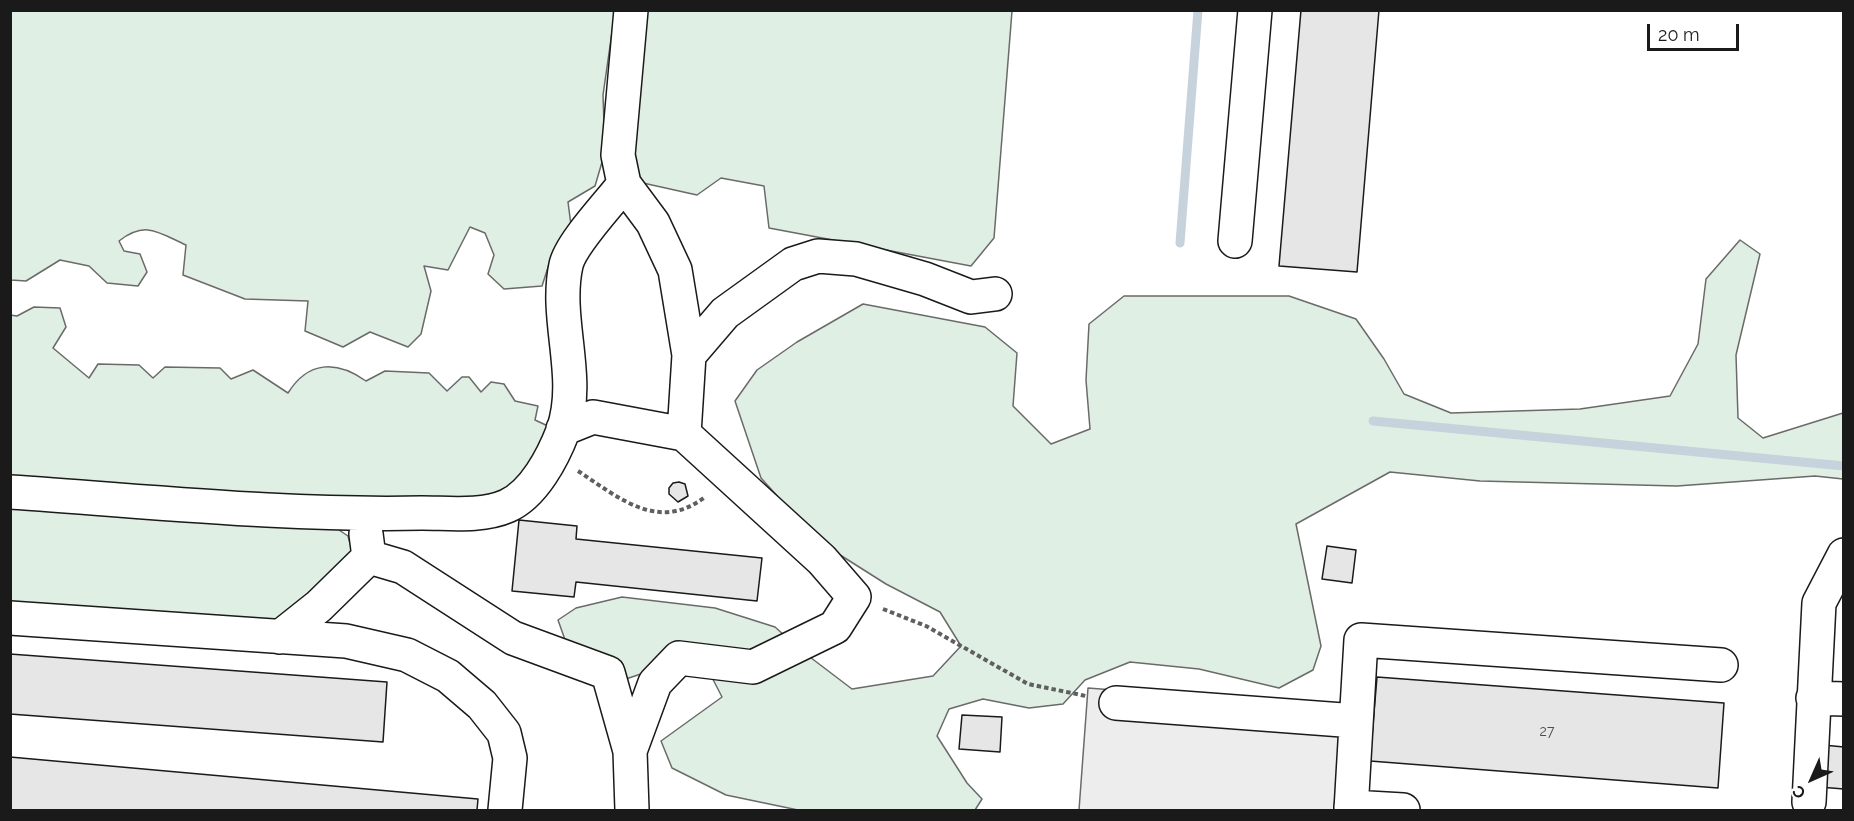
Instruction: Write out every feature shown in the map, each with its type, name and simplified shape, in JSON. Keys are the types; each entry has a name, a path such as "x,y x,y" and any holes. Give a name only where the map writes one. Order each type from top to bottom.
{"lane":[{"path":"631,10 618,155 624,184 653,223 675,270 689,355 684,434"},
{"path":"1235,241 1255,10"},
{"path":"10,492 363,515 488,512 508,506 525,494 549,462 563,429 571,372 563,324 566,263 582,238 624,184"},
{"path":"689,355 724,313 793,264 818,256 856,259 925,279 971,297 995,294"},
{"path":"563,429 594,417 684,434 822,560 854,597 835,627 753,667 679,658 655,683 630,751"},
{"path":"363,515 369,557"},
{"path":"1809,802 1828,699 1819,603 1844,555"},
{"path":"280,638 319,606 369,557"},
{"path":"369,557 403,567 513,638 608,673 630,751 632,810"},
{"path":"10,618 346,641 407,655 448,676 482,705 504,733 510,758 504,810"},
{"path":"1403,810 1351,809 1361,640 1720,665"},
{"path":"1116,703 1356,721"}],"path":[{"path":"549,462 575,469 632,507 669,514 691,507 731,476"},
{"path":"854,597 926,626 1028,684 1116,703"}],"green space":[{"path":"10,11 615,11 603,95 605,152 595,186 568,202 572,233 552,255 542,286 504,289 488,274 494,255 485,233 470,227 448,270 424,266 431,291 421,334 408,347 370,332 343,347 305,331 308,301 245,299 183,275 186,245 152,231 137,231 119,241 124,251 140,254 147,272 138,286 107,283 89,266 60,260 26,281 11,280"},
{"path":"645,11 1012,11 994,238 971,266 769,228 764,186 721,178 697,195 643,183 629,154"},
{"path":"1740,240 1760,254 1736,355 1738,418 1763,438 1843,413 1843,479 1815,476 1677,486 1480,481 1390,472 1296,524 1321,646 1313,670 1279,688 1199,669 1130,662 1085,680 1063,704 1029,708 983,699 949,709 937,736 967,783 982,799 975,810 798,810 726,795 672,768 661,741 722,697 700,654 620,681 569,651 558,620 576,608 622,597 715,608 775,627 852,689 933,676 961,646 940,612 886,584 818,541 761,478 735,401 757,370 797,342 863,304 985,327 1017,353 1013,406 1051,444 1090,429 1086,380 1089,324 1124,296 1289,296 1356,319 1384,359 1404,394 1451,413 1580,409 1670,396 1698,344 1706,279"},
{"path":"34,307 60,308 66,327 53,348 89,378 98,364 139,365 153,378 165,367 220,368 231,379 253,370 288,393 304,375 323,367 333,367 355,374 366,381 385,371 429,373 447,391 462,377 469,377 481,392 491,382 504,384 515,401 538,406 535,420 548,426 542,459 489,506 11,482 10,315 17,316"},
{"path":"10,502 336,528 348,536 352,550 345,564 285,625 11,609"}],"shaded area":[{"path":"1088,688 1342,708 1334,810 1079,810"}],"building":[{"path":"1301,10 1379,10 1357,272 1279,266"},
{"path":"673,483 685,484 688,496 678,502 669,494 669,488"},
{"path":"519,520 577,526 576,539 762,558 757,601 576,582 574,597 512,591"},
{"path":"1327,546 1356,550 1352,583 1322,579"},
{"path":"10,654 387,682 383,742 10,714"},
{"path":"1377,677 1724,703 1718,788 1370,761"},
{"path":"962,715 1002,717 1000,752 959,749"},
{"path":"1823,745 1844,747 1844,789 1819,787"},
{"path":"10,757 478,799 477,810 10,810"}],"waterway":[{"path":"1180,243 1198,10"},
{"path":"1373,421 1844,466"}]}
